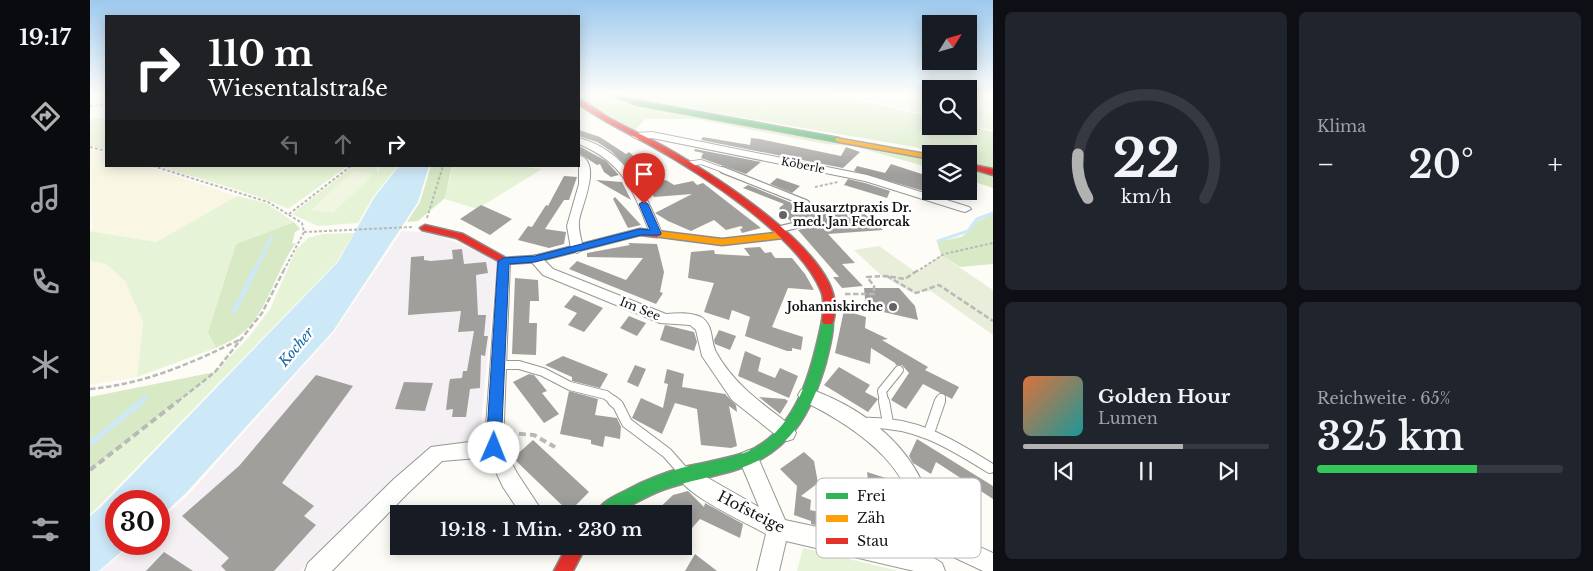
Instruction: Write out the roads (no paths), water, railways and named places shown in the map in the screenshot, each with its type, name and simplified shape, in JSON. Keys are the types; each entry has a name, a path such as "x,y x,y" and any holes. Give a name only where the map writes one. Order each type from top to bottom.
{"main road":[{"path":"612,121 688,164 779,232 809,260 824,281 829,306 826,327 807,395 787,434 766,450 749,459 642,487 617,505"},
{"path":"734,121 922,155"},
{"path":"977,168 993,172"},
{"path":"425,228 459,236 504,261 535,259 640,232 722,242 779,232"}],"street":[{"name":"Köberle","path":"637,136 652,135 867,178 965,209"},
{"path":"580,142 590,146 622,165 630,174 656,233"},
{"path":"577,249 573,225 584,192 583,164 580,160"},
{"name":"Im See","path":"535,259 548,272 665,319 683,318 695,321 703,328 708,352 738,395 787,434"},
{"path":"504,261 494,440 510,480 528,505"},
{"path":"807,395 839,409 859,423 906,466 912,478"},
{"path":"316,571 401,486 438,453 494,440"},
{"path":"749,459 778,528 768,571"},
{"name":"Hofsteige","path":"686,474 700,486 778,528 816,538"},
{"name":"Hofsteige","path":"895,558 926,566"},
{"path":"980,558 993,564"}],"lane":[{"path":"688,164 701,162 806,203"},
{"path":"779,232 814,221"},
{"path":"499,366 519,365 527,367 543,372 570,386 606,395 618,405 627,422 667,453 686,474"},
{"path":"888,423 882,391 899,370"},
{"path":"929,433 941,398"},
{"path":"859,423 888,423 921,429 990,468"}],"water":[{"name":"Kocher","path":"398,167 429,167 418,202 333,331 186,493 170,508 170,490 117,490 338,262 374,198"},
{"path":"105,503 105,555 117,555 99,571 90,571 90,516"}],"waterway":[{"path":"938,241 968,231 977,219 993,213"},
{"path":"254,272 272,237"},
{"path":"234,311 255,270"},
{"path":"140,402 145,398"},
{"path":"90,444 142,401"}],"place":[{"name":"Hausarztpraxis Dr. med. Jan Fedorcak","path":"783,215"},
{"name":"Johanniskirche","path":"893,307"}]}
